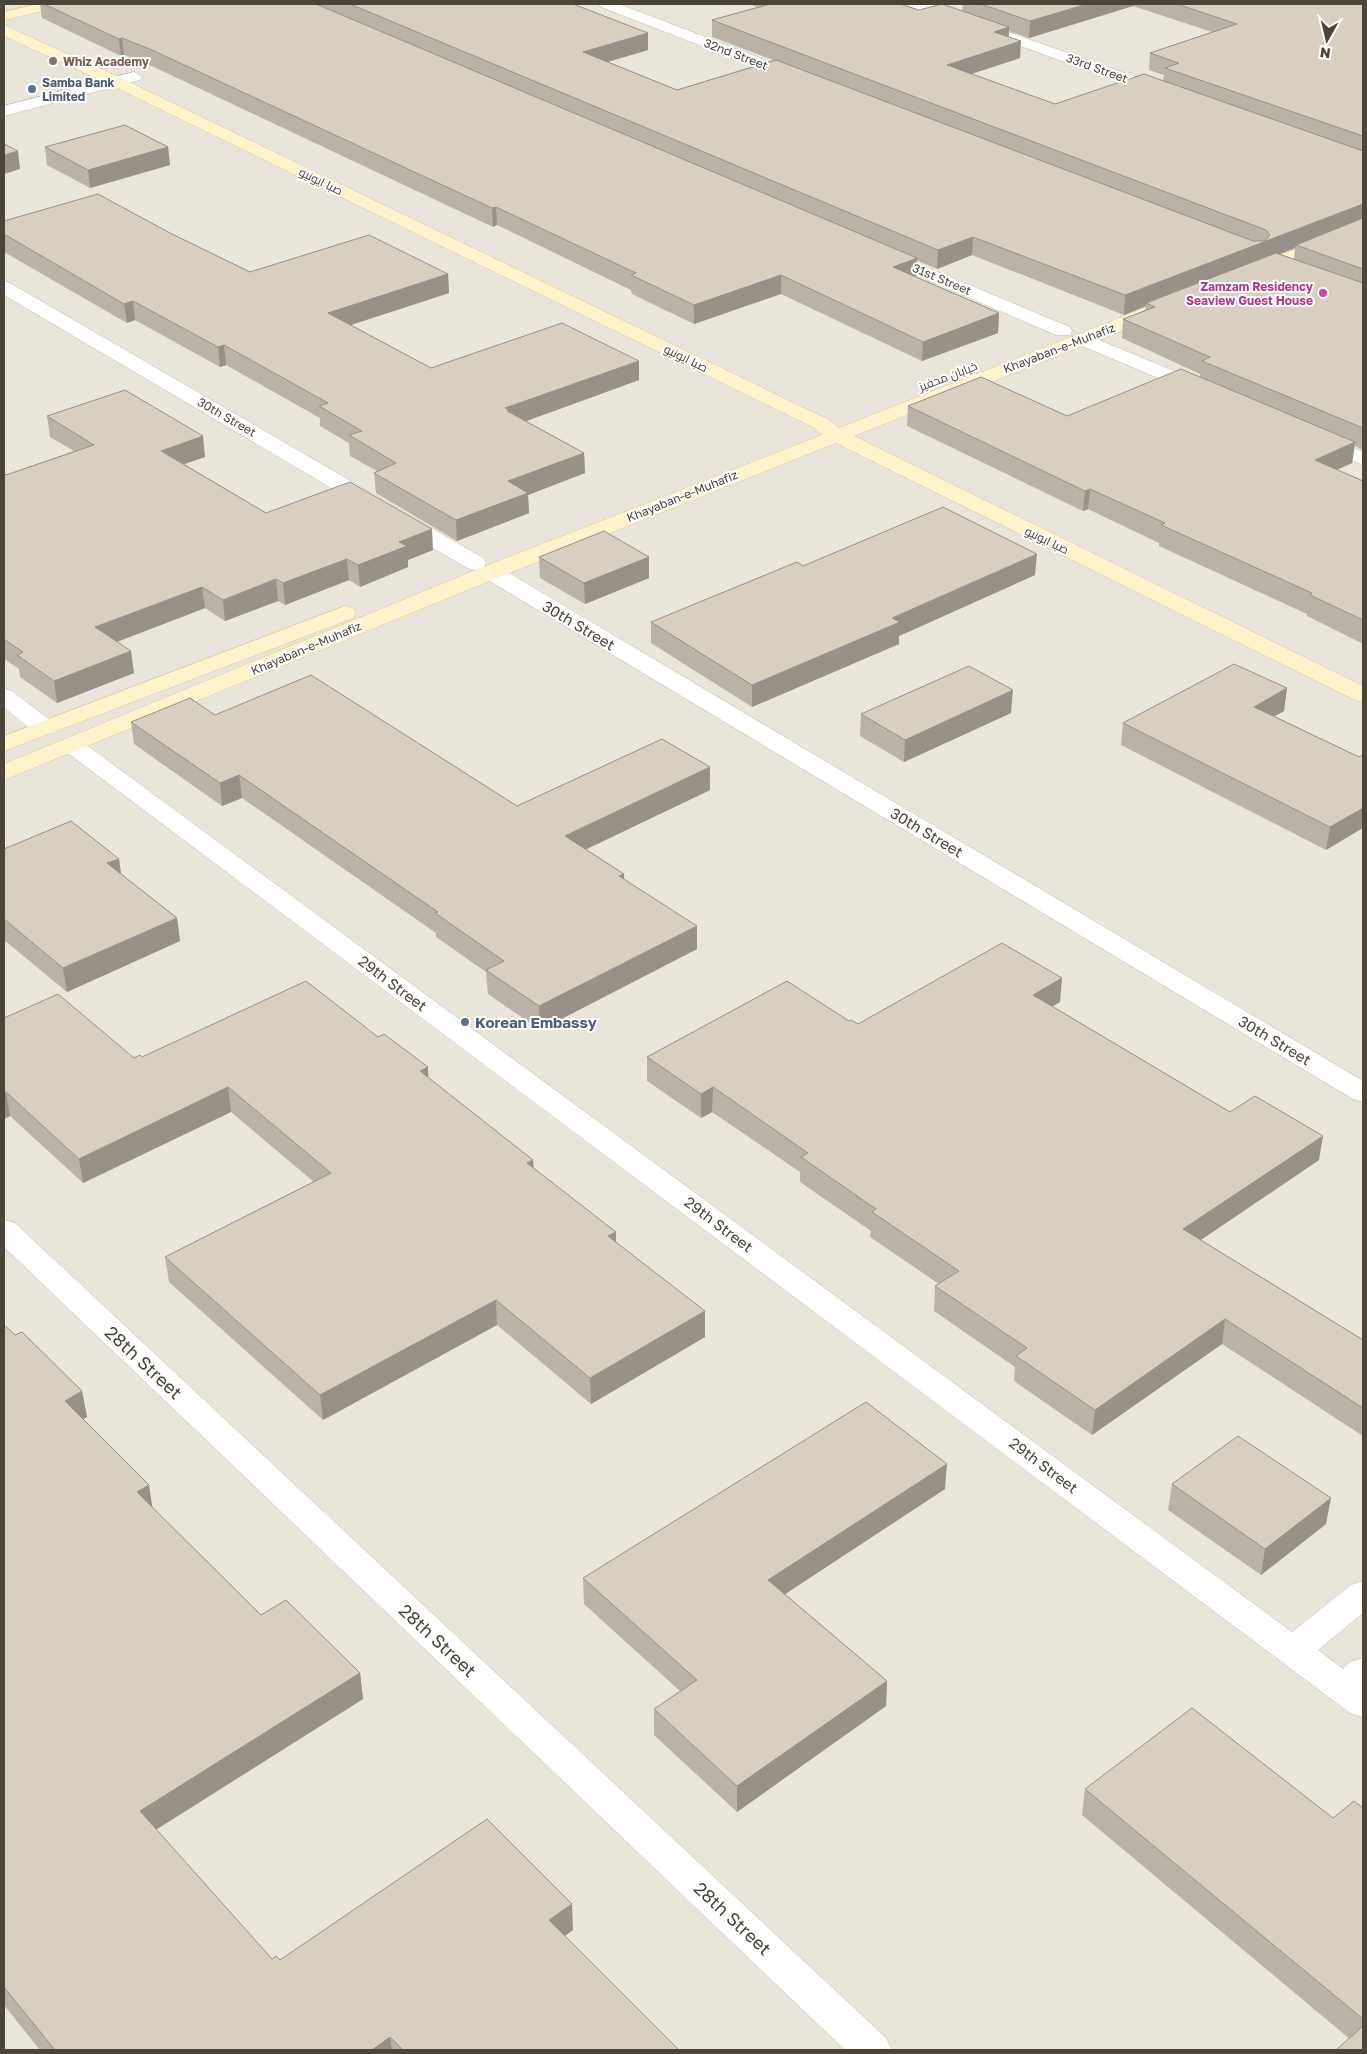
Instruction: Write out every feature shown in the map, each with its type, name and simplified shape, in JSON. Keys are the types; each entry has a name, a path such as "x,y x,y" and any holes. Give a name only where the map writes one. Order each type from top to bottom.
{"main road":[{"path":"7,14 56,4"},
{"name":"صبا ایونیو","path":"7,14 126,80 837,426 1363,676"},
{"path":"1362,219 1276,264 1239,270 1362,219"},
{"name":"Khayaban-e-Muhafiz","path":"4,744 483,567 837,426 1169,297"},
{"name":"صبا ایونیو","path":"837,426 1363,695"},
{"name":"Khayaban-e-Muhafiz","path":"4,773 73,746 483,567"}],"street":[{"name":"32nd Street","path":"606,4 811,82"},
{"name":"33rd Street","path":"915,4 1177,97"},
{"path":"4,111 126,80"},
{"name":"31st Street","path":"871,249 1218,397"},
{"path":"1276,264 1302,274"},
{"name":"30th Street","path":"4,287 483,567 1363,1093"},
{"path":"1300,432 1363,459"},
{"path":"4,696 46,728"},
{"name":"29th Street","path":"73,746 1294,1650 1357,1688"},
{"name":"28th Street","path":"4,1230 872,2050"},
{"path":"1294,1650 1363,1594"}],"shaded area":[{"path":"4,4 1363,4 1363,2050 4,2050"}],"building":[{"path":"44,4 316,4 917,258 893,267 999,313 923,342 781,275 694,305 631,275 636,273 496,207 492,208 152,50 122,38 119,39"},
{"path":"350,4 573,4 648,33 583,52 677,90 776,60 1253,241 1265,241 1270,235 1266,230 712,20 770,4 900,4 919,10 942,4 1009,27 994,32 1021,41 947,65 1055,104 1144,74 1363,151 1363,204 1125,295 973,237 938,250"},
{"path":"981,4 1087,4 1030,21"},
{"path":"1177,4 1363,4 1363,136 1165,68 1179,63 1150,53 1237,24"},
{"path":"125,125 168,147 88,170 45,147"},
{"path":"4,144 18,151 4,155"},
{"path":"98,194 170,233 250,272 369,235 448,274 328,313 431,368 562,323 639,361 505,408 509,410 507,411 584,453 508,481 528,493 456,520 374,473 396,463 349,435 362,431 319,406 328,403 224,345 218,347 133,301 124,304 4,234 4,221"},
{"path":"1363,218 1363,269 1296,245"},
{"path":"1276,253 1363,283 1363,428 1202,361 1210,357 1123,319 1155,307 1146,303"},
{"path":"1181,369 1355,442 1315,460 1363,481 1363,620 1310,595 1312,593 1161,525 1165,523 1090,489 1085,491 908,406 981,377 1067,416"},
{"path":"125,390 203,436 161,451 266,513 350,482 432,529 399,542 407,546 358,565 347,559 283,583 276,579 223,600 202,587 95,627 131,651 54,681 17,655 23,652 4,639 4,473 6,475 94,445 47,416"},
{"path":"943,507 1037,554 892,618 900,622 752,685 651,622 797,562 803,566"},
{"path":"604,531 649,557 584,583 539,557"},
{"path":"1234,664 1287,688 1254,707 1359,757 1363,755 1363,808 1330,827 1123,723"},
{"path":"969,666 1013,690 905,740 861,714"},
{"path":"311,675 517,806 662,739 710,767 565,836 624,874 619,876 697,926 539,1006 486,970 504,961 435,913 438,912 239,775 220,783 131,722 190,698 215,715"},
{"path":"71,821 119,859 107,863 177,918 63,968 4,919 4,849"},
{"path":"1002,943 1062,978 1033,995 1230,1112 1255,1096 1323,1136 1183,1229 1363,1340 1363,1408 1225,1319 1095,1410 1016,1356 1027,1348 935,1286 959,1271 872,1212 876,1209 801,1157 808,1153 713,1087 701,1094 647,1057 787,981 849,1021 851,1020 858,1024"},
{"path":"306,981 378,1037 384,1034 428,1067 420,1071 533,1160 527,1163 616,1232 608,1236 705,1311 590,1378 496,1300 320,1395 165,1257 331,1173 228,1087 79,1159 6,1092 4,1093 4,1018 58,994 134,1058 140,1055 142,1057"},
{"path":"4,1325 15,1335 22,1332 82,1391 65,1401 149,1485 137,1492 261,1615 286,1600 360,1673 140,1811 272,1959 276,1956 280,1960 487,1819 572,1904 549,1920 679,2050 403,2050 390,2037 372,2050 55,2050 4,1987"},
{"path":"866,1402 947,1464 768,1580 887,1681 737,1786 654,1709 697,1680 583,1578"},
{"path":"1238,1436 1331,1498 1265,1549 1172,1484"},
{"path":"1192,1708 1333,1818 1354,1801 1363,1808 1363,2019 1085,1789"},
{"path":"1363,2026 1363,2050 1336,2050"}],"place":[{"name":"Whiz Academy","path":"53,61"},
{"name":"Samba Bank Limited","path":"32,89"},
{"name":"Zamzam Residency Seaview Guest House","path":"1323,293"},
{"name":"Korean Embassy","path":"465,1022"}]}
